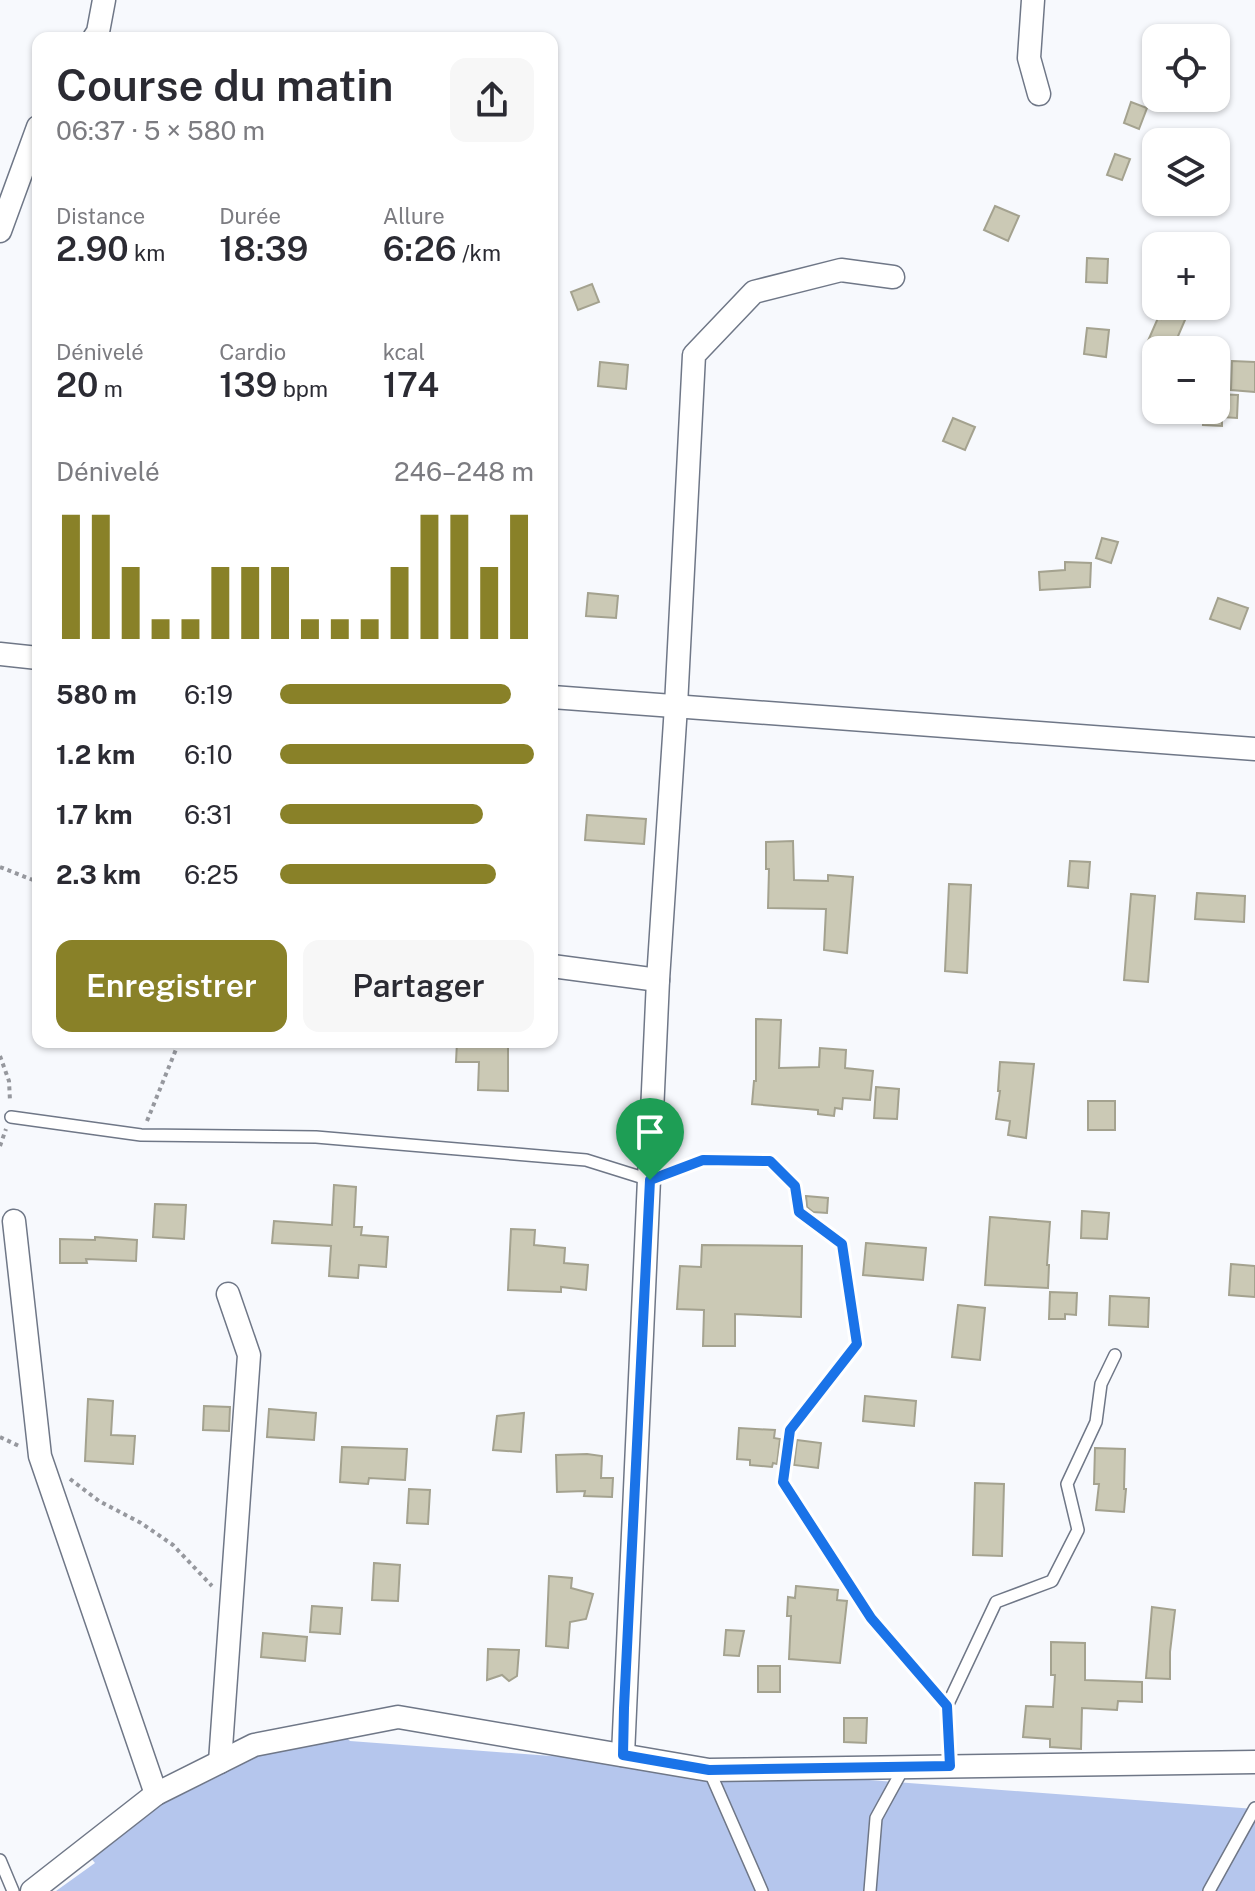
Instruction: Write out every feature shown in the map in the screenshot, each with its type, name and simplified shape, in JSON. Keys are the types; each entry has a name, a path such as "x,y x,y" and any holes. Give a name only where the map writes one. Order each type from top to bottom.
{"street":[{"path":"98,32 104,0"},
{"path":"1033,0 1029,58 1039,94"},
{"path":"0,231 32,143"},
{"path":"623,1755 658,980 694,355 754,292 841,270 893,277"},
{"path":"0,654 32,657"},
{"path":"558,697 1255,749"},
{"path":"558,967 658,980"},
{"path":"14,1221 40,1456 156,1794"},
{"path":"220,1762 249,1355 228,1294"},
{"path":"32,1891 156,1794 254,1745 398,1717 709,1770 1255,1762"}],"lane":[{"path":"11,1117 141,1135 316,1137 586,1160 650,1180 703,1160 770,1161 795,1186 799,1212 842,1244 857,1344 790,1430 783,1482 871,1618 947,1706"},
{"path":"950,1766 947,1706 996,1602 1052,1581 1078,1530 1067,1484 1096,1422 1101,1384 1115,1355"},
{"path":"870,1891 876,1818 904,1767"},
{"path":"709,1770 762,1891"},
{"path":"1209,1891 1255,1808"},
{"path":"0,1860 13,1891"}],"path":[{"path":"0,867 32,880"},
{"path":"141,1135 177,1048"},
{"path":"0,1437 40,1456 99,1501 141,1523 173,1545 231,1608"}],"shaded area":[{"path":"337,1729 350,1741 1255,1809 1255,1891 56,1891 95,1863 84,1850 254,1745"}],"building":[{"path":"1131,102 1142,106 1142,112 1145,112 1139,129 1124,123"},
{"path":"1115,154 1130,159 1122,180 1107,175"},
{"path":"995,206 1019,216 1008,241 984,230"},
{"path":"1087,258 1108,259 1107,283 1086,282"},
{"path":"592,284 599,302 578,310 571,292"},
{"path":"1157,320 1185,320 1178,336 1150,336"},
{"path":"1087,328 1109,330 1106,357 1084,354"},
{"path":"1232,361 1255,362 1255,392 1231,390"},
{"path":"600,362 628,365 626,389 598,386"},
{"path":"1230,395 1238,395 1237,418 1230,418"},
{"path":"953,418 975,427 965,450 943,441"},
{"path":"1102,538 1118,542 1111,563 1096,558"},
{"path":"1065,562 1091,563 1090,587 1040,590 1039,572 1065,570"},
{"path":"588,593 618,596 616,618 586,616"},
{"path":"1218,598 1248,608 1240,629 1210,619"},
{"path":"587,815 646,819 644,844 585,840"},
{"path":"793,841 794,880 828,881 828,875 853,877 847,953 824,950 826,909 768,908 766,842"},
{"path":"1070,861 1090,862 1088,888 1068,886"},
{"path":"949,884 971,885 967,973 945,971"},
{"path":"1197,893 1245,896 1244,922 1195,919"},
{"path":"1131,894 1155,896 1148,982 1124,980"},
{"path":"756,1019 781,1020 779,1068 819,1067 820,1048 846,1050 845,1068 873,1071 870,1100 843,1098 842,1109 835,1108 834,1116 818,1114 818,1110 752,1104 756,1081"},
{"path":"457,1048 508,1048 508,1091 478,1090 479,1062 456,1062"},
{"path":"1000,1062 1034,1064 1026,1138 1008,1135 1010,1121 996,1119"},
{"path":"876,1087 899,1089 897,1119 874,1118"},
{"path":"1088,1101 1115,1101 1115,1130 1088,1130"},
{"path":"334,1185 356,1187 354,1227 362,1227 361,1235 388,1237 386,1267 359,1265 358,1278 329,1276 331,1246 272,1243 274,1221 332,1225"},
{"path":"806,1196 828,1198 827,1213 813,1212 807,1207"},
{"path":"155,1204 186,1205 184,1239 153,1237"},
{"path":"1082,1211 1109,1213 1107,1239 1081,1238"},
{"path":"990,1217 1050,1222 1048,1288 985,1285"},
{"path":"511,1229 535,1230 534,1245 565,1248 564,1263 588,1265 586,1290 561,1287 561,1292 508,1290"},
{"path":"95,1237 137,1240 136,1261 86,1259 87,1263 60,1263 60,1239 95,1240"},
{"path":"866,1243 926,1248 923,1280 863,1275"},
{"path":"702,1245 802,1246 801,1317 735,1314 735,1346 703,1346 704,1310 677,1309 680,1266 701,1267"},
{"path":"1231,1264 1255,1266 1255,1297 1229,1295"},
{"path":"1050,1292 1077,1293 1076,1315 1065,1314 1065,1319 1049,1319"},
{"path":"1110,1296 1149,1298 1148,1327 1109,1325"},
{"path":"958,1305 985,1308 980,1360 952,1357"},
{"path":"865,1396 916,1401 914,1426 863,1421"},
{"path":"88,1399 113,1401 111,1435 135,1436 133,1464 85,1461"},
{"path":"204,1406 230,1407 229,1431 203,1430"},
{"path":"269,1409 316,1413 314,1440 267,1437"},
{"path":"524,1413 521,1452 493,1450 497,1416"},
{"path":"739,1428 775,1430 774,1438 780,1439 777,1464 773,1463 772,1467 750,1465 750,1460 737,1459"},
{"path":"797,1440 821,1443 818,1468 794,1465"},
{"path":"342,1447 407,1449 405,1480 369,1478 368,1484 340,1482"},
{"path":"1095,1448 1125,1449 1124,1512 1096,1510 1099,1484 1094,1484"},
{"path":"556,1455 602,1456 601,1478 613,1478 612,1497 584,1496 585,1491 557,1492"},
{"path":"975,1483 1004,1484 1002,1556 973,1555"},
{"path":"409,1489 430,1490 428,1524 407,1523"},
{"path":"374,1563 400,1565 398,1601 372,1600"},
{"path":"549,1576 572,1578 571,1588 593,1594 586,1619 570,1622 568,1648 546,1646"},
{"path":"796,1586 838,1590 837,1600 847,1601 840,1663 789,1659 791,1616 787,1616 788,1597 795,1598"},
{"path":"312,1606 342,1608 340,1634 310,1632"},
{"path":"1152,1607 1175,1610 1170,1679 1146,1678"},
{"path":"726,1630 744,1631 739,1656 724,1655"},
{"path":"263,1633 307,1637 305,1661 261,1657"},
{"path":"1051,1642 1085,1643 1085,1680 1142,1682 1142,1702 1118,1701 1117,1710 1082,1708 1081,1749 1050,1747 1050,1739 1023,1737 1026,1706 1053,1707 1055,1675 1051,1675"},
{"path":"488,1649 519,1650 517,1676 509,1681 502,1675 487,1680"},
{"path":"758,1666 780,1666 780,1692 758,1692"},
{"path":"844,1718 867,1718 866,1743 844,1742"}],"route":[{"path":"703,1160 770,1161 795,1186 799,1212 842,1244 857,1344 790,1430 783,1482 871,1618 947,1706 950,1766 709,1770 623,1755 650,1180 703,1160"}]}
